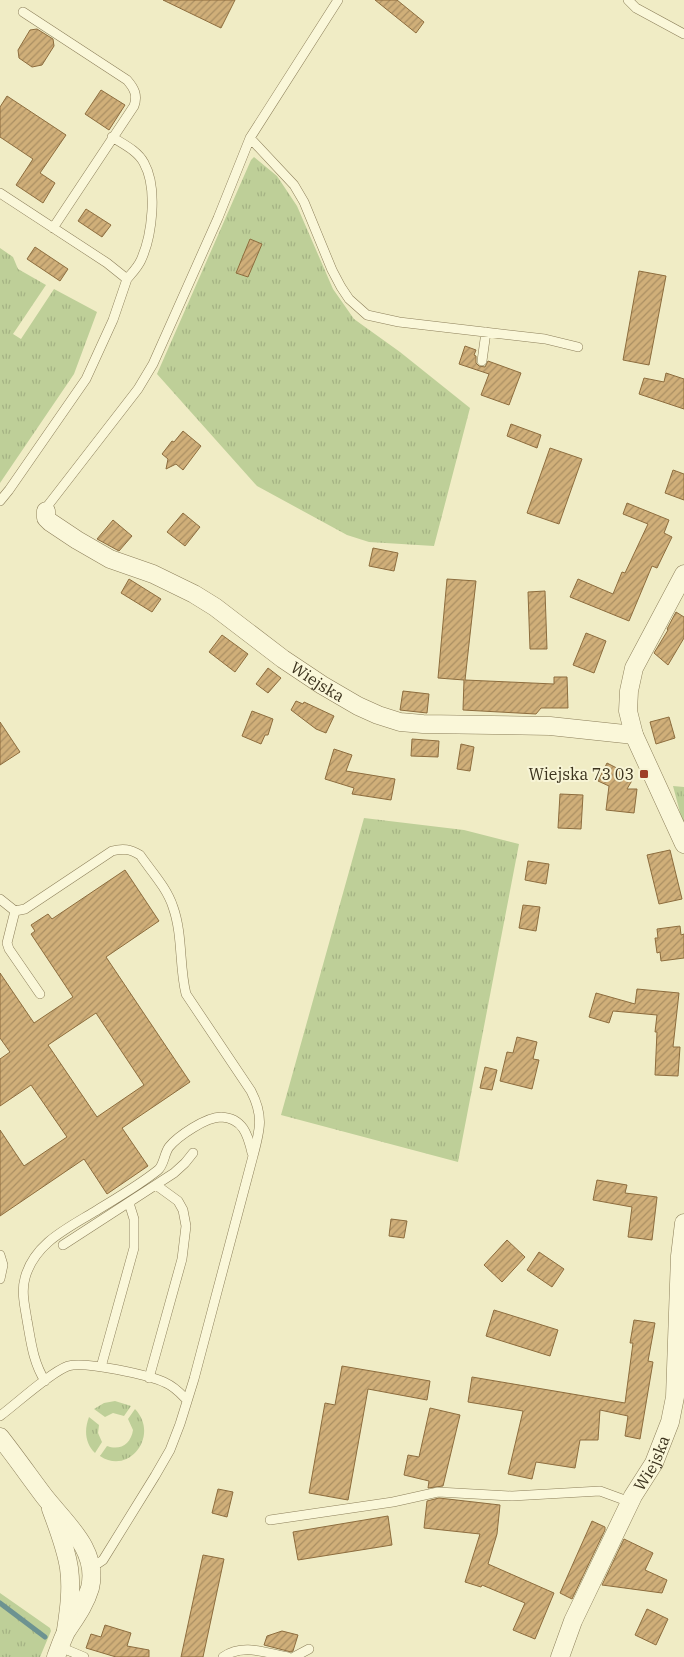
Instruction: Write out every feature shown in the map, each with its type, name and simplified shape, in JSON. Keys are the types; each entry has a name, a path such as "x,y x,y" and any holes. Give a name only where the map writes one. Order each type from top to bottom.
{"street":[{"name":"Wiejska","path":"46,510 46,518 50,522 76,540 110,559 153,574 194,594 215,607 322,685 358,706 378,715 400,722 423,724 550,726 634,735"},
{"path":"684,574 634,668 629,691 628,711 634,735 684,844"},
{"name":"Wiejska","path":"560,1657 573,1621 630,1502 654,1463 670,1422 675,1397 680,1256 684,1223"},
{"path":"0,1437 49,1502 71,1526 86,1551 91,1568 90,1588 81,1611 60,1646"},
{"path":"49,1502 65,1550 69,1569 70,1588 60,1646"}],"lane":[{"path":"46,510 133,396 153,364 218,218 250,138 338,0"},
{"path":"628,0 636,8 684,34"},
{"path":"23,12 127,80 132,86 136,100 53,228"},
{"path":"0,500 9,490 86,379 116,312 127,279 140,262 146,246 153,210 150,182 145,164 136,153 112,137"},
{"path":"250,138 294,185 304,202 332,270 345,293 367,315 379,319 545,339 578,348"},
{"path":"0,193 107,263 127,279"},
{"path":"482,361 486,332"},
{"path":"15,912 25,909 41,899 112,851 131,850 140,855 172,905 176,920 182,978 186,994 257,1103 260,1117 259,1133 180,1424 170,1450 155,1476 103,1560 91,1568"},
{"path":"0,899 15,912"},
{"path":"15,912 7,943 9,949 40,994"},
{"path":"45,1381 38,1370 34,1358 24,1295 24,1280 36,1254 64,1229 109,1203 160,1169 169,1148 194,1126 210,1118 232,1119 241,1125 248,1135 253,1156"},
{"path":"64,1245 130,1203 185,1163 192,1153"},
{"path":"149,1378 182,1259 186,1226 183,1210 178,1200 156,1184"},
{"path":"101,1367 134,1248 134,1219 130,1203"},
{"path":"0,1255 3,1265 0,1279"},
{"path":"0,1416 59,1370 78,1364 101,1367 164,1382 175,1388 187,1400"},
{"path":"270,1520 393,1502 438,1492 512,1496 600,1491 630,1502"},
{"path":"60,1646 84,1657"},
{"path":"222,1657 235,1650 249,1649 288,1657"},
{"path":"294,1657 309,1649"}],"green space":[{"path":"254,157 277,176 297,206 333,289 354,319 400,352 470,408 434,546 369,542 347,535 257,486 157,374 251,160"},
{"path":"0,248 13,257 18,269 46,285 13,334 21,339 54,289 97,312 74,374 0,483"},
{"path":"673,786 684,787 684,823 682,820"},
{"path":"364,818 464,830 519,844 458,1162 281,1115"},
{"path":"115,1401 131,1406 124,1416 113,1413 105,1417 94,1409 104,1403"},
{"path":"135,1409 142,1419 144,1430 143,1441 138,1450 130,1457 121,1461 111,1461 100,1456 107,1446 120,1447 130,1439 133,1430 128,1419"},
{"path":"89,1417 99,1425 98,1433 102,1442 95,1453 89,1445 86,1436"},
{"path":"0,1593 50,1628 51,1631 40,1657 0,1657"}],"building":[{"path":"163,0 235,0 221,28"},
{"path":"375,0 397,0 424,22 416,33"},
{"path":"37,29 53,39 54,46 42,65 32,67 19,58 18,50 30,30"},
{"path":"101,90 125,105 109,130 85,114"},
{"path":"7,96 66,135 40,173 55,183 43,203 16,185 33,159 0,137 0,107"},
{"path":"86,209 111,225 102,237 78,221"},
{"path":"250,239 262,244 248,277 236,273"},
{"path":"35,247 68,269 60,281 27,259"},
{"path":"639,271 666,276 649,365 623,360"},
{"path":"465,346 476,350 474,355 479,366 485,367 488,361 521,373 509,405 481,395 489,374 459,364"},
{"path":"666,373 684,379 684,409 639,394 644,378 664,382"},
{"path":"511,424 541,435 537,448 507,436"},
{"path":"183,431 201,446 183,470 176,464 166,469 168,459 162,454"},
{"path":"550,448 582,459 559,524 527,513"},
{"path":"673,470 684,474 684,500 665,493"},
{"path":"627,503 669,520 664,533 672,537 657,568 652,566 629,621 570,597 578,579 613,594 622,572 625,573 648,524 623,514"},
{"path":"183,513 200,527 185,546 167,532"},
{"path":"113,520 132,536 119,551 97,539"},
{"path":"373,548 398,553 394,571 369,566"},
{"path":"129,579 161,599 152,612 121,593"},
{"path":"447,579 476,581 465,680 554,684 554,677 567,677 568,708 541,708 536,714 463,710 464,680 438,678"},
{"path":"545,591 547,649 530,649 528,592"},
{"path":"676,612 684,617 684,638 668,665 654,653"},
{"path":"586,633 606,641 594,673 573,665"},
{"path":"222,635 248,654 235,672 209,652"},
{"path":"268,668 281,678 268,693 256,684"},
{"path":"403,691 429,694 427,713 400,710"},
{"path":"296,701 303,704 304,702 334,716 326,733 316,729 291,710"},
{"path":"252,711 273,719 268,735 265,735 261,744 242,736"},
{"path":"669,717 675,738 656,744 650,722"},
{"path":"0,722 20,752 0,765"},
{"path":"412,739 439,741 438,757 411,756"},
{"path":"461,744 474,747 470,771 457,769"},
{"path":"334,749 352,755 346,771 395,779 391,800 352,794 354,788 325,779"},
{"path":"607,763 634,777 627,789 637,789 634,813 606,810 609,786 598,781"},
{"path":"560,794 583,795 581,829 558,828"},
{"path":"670,850 682,899 659,904 647,855"},
{"path":"528,861 549,864 546,884 525,880"},
{"path":"125,870 159,921 106,957 190,1082 122,1128 148,1166 107,1194 84,1159 0,1216 0,1130 24,1166 67,1137 31,1085 0,1106 0,1059 10,1052 0,1038 0,973 34,1023 73,997 31,934 35,931 31,925 48,914 52,919","holes":["96,1013 144,1085 97,1117 48,1045"]},
{"path":"523,905 540,907 536,931 519,928"},
{"path":"680,926 681,935 684,934 684,958 661,961 660,952 657,953 655,938 658,938 657,929"},
{"path":"637,989 679,993 673,1047 680,1047 678,1076 655,1075 657,1015 613,1011 609,1023 589,1017 596,993 635,1004"},
{"path":"517,1037 537,1042 533,1059 539,1060 532,1089 500,1081 507,1052 513,1053"},
{"path":"485,1067 497,1070 492,1090 480,1088"},
{"path":"597,1180 627,1185 625,1193 657,1197 652,1240 628,1237 632,1207 593,1200"},
{"path":"391,1219 407,1221 404,1238 389,1236"},
{"path":"507,1240 525,1257 502,1282 484,1265"},
{"path":"539,1252 564,1269 552,1287 527,1270"},
{"path":"494,1310 558,1330 550,1356 486,1336"},
{"path":"634,1320 655,1323 648,1361 653,1362 640,1439 625,1436 628,1416 600,1410 598,1440 580,1440 575,1468 536,1462 532,1479 508,1474 523,1411 468,1402 472,1377 625,1403"},
{"path":"342,1366 430,1381 427,1400 368,1389 348,1500 309,1493 325,1403 335,1405"},
{"path":"430,1408 460,1415 443,1486 428,1488 429,1481 404,1475 408,1455 419,1457"},
{"path":"218,1489 233,1492 227,1517 212,1513"},
{"path":"439,1498 500,1505 497,1534 488,1564 554,1593 535,1639 513,1630 525,1603 482,1585 481,1587 465,1582 480,1534 424,1528 427,1501"},
{"path":"388,1516 392,1545 298,1560 293,1532"},
{"path":"592,1521 605,1527 605,1530 572,1599 560,1593"},
{"path":"624,1539 653,1553 645,1570 667,1580 662,1593 602,1585"},
{"path":"203,1555 224,1559 203,1657 181,1657"},
{"path":"647,1609 668,1619 656,1645 635,1635"},
{"path":"105,1625 131,1633 127,1646 149,1650 149,1657 116,1657 86,1648 91,1634 101,1637"},
{"path":"282,1631 298,1635 291,1652 264,1645 267,1636"}],"waterway":[{"path":"0,1603 45,1637"}],"place":[{"name":"Wiejska 73 03","path":"644,774"}]}
